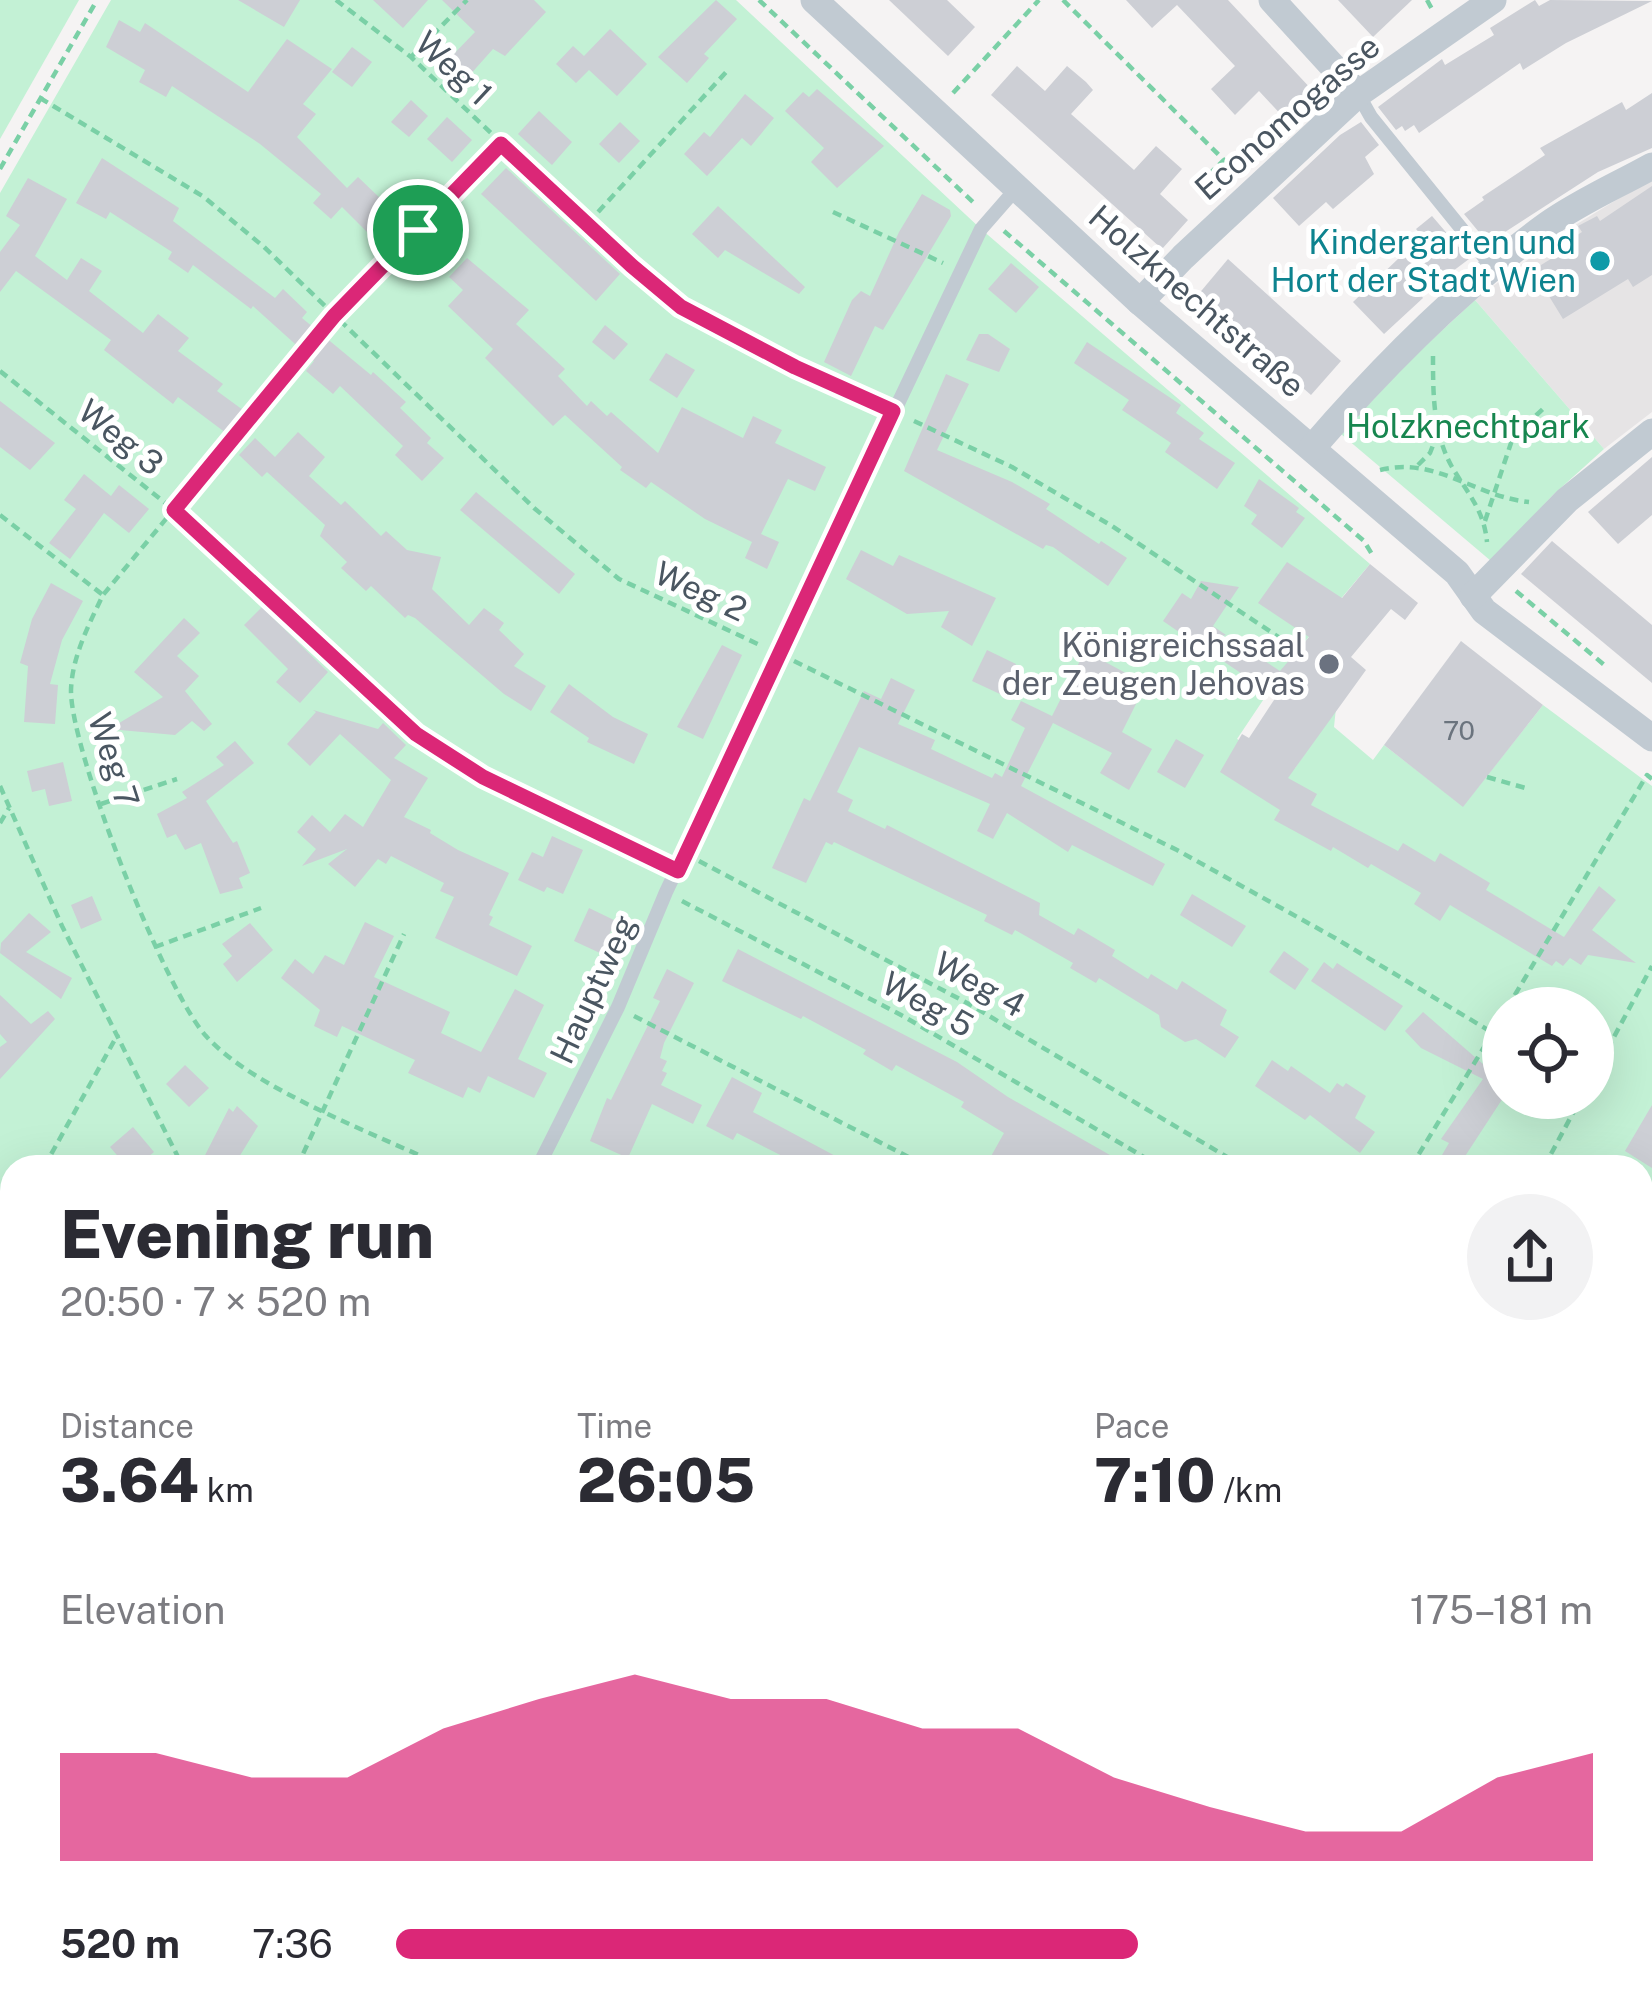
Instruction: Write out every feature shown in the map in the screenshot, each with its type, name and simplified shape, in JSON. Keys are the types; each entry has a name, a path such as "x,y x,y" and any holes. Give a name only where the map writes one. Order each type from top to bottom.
{"street":[{"name":"Holzknechtstraße","path":"814,0 1140,302 1456,573 1484,610 1652,736"},
{"path":"1272,0 1358,94"},
{"name":"Economogasse","path":"1140,302 1358,94 1493,0"},
{"path":"1312,448 1357,396 1494,269 1550,223 1652,166"},
{"path":"1473,596 1562,506 1652,432"}],"lane":[{"path":"1358,94 1371,117 1494,269"},
{"name":"Hauptweg","path":"544,1155 618,1007 667,892 961,271 991,218 1016,190"}],"path":[{"path":"0,169 97,0"},
{"name":"Weg 1","path":"336,0 411,57 681,307 795,367 1012,467 1112,526 1295,648"},
{"path":"411,57 467,0"},
{"path":"759,0 991,218 1364,541 1373,556"},
{"path":"934,113 1039,0"},
{"path":"1063,0 1224,160 1202,181 1235,209"},
{"path":"588,223 728,70"},
{"name":"Weg 2","path":"40,98 204,197 264,248 534,508 620,579 1177,850 1482,1026"},
{"name":"Weg 7","path":"420,1155 251,1073 206,1036 177,994 155,947 80,748 71,683 87,628 103,596 334,316 501,144"},
{"path":"833,212 961,271"},
{"path":"1435,321 1433,386 1438,433 1450,465 1485,521"},
{"name":"Weg 3","path":"0,371 174,510 416,734 483,777 678,871"},
{"path":"1486,553 1485,521 1514,437 1545,407"},
{"path":"1418,465 1430,453 1438,433"},
{"path":"1374,471 1418,465 1493,495 1562,506"},
{"path":"0,515 103,596"},
{"path":"1521,987 1647,775 1652,779"},
{"path":"1486,777 1529,789"},
{"path":"101,804 177,779"},
{"path":"0,786 62,926 178,1155"},
{"path":"0,824 9,808"},
{"name":"Weg 4","path":"686,854 970,1004 1224,1155"},
{"name":"Weg 5","path":"667,892 903,1016 1140,1155"},
{"path":"155,947 261,908"},
{"path":"303,1155 404,934"},
{"path":"1614,1037 1652,966"},
{"path":"618,1007 905,1155"},
{"path":"51,1155 118,1034"},
{"path":"1418,1155 1482,1051"},
{"path":"1550,1155 1570,1119"}],"shaded area":[{"path":"1652,178 1652,412 1604,449 1475,300 1564,232"}],"green space":[{"path":"0,0 79,0 0,139"},
{"path":"111,0 736,0 981,229 1370,564 1292,657 1237,739 1295,768 1336,708 1334,727 1373,760 1384,745 1463,806 1543,705 1652,786 1652,1155 0,1155 0,193"},
{"name":"Holzknechtpark","path":"1475,300 1604,449 1491,561 1341,434"}],"building":[{"path":"238,0 300,0 284,27"},
{"path":"373,0 428,0 403,28"},
{"path":"442,0 534,0 546,12 505,56 493,49 468,77 449,59 475,32"},
{"path":"716,0 737,19 704,54 709,58 687,83 658,57"},
{"path":"889,0 947,0 975,27 948,56"},
{"path":"1126,0 1228,0 1314,92 1285,119 1259,91 1235,115 1211,89 1235,66 1177,5 1152,28"},
{"path":"1338,0 1412,0 1373,37"},
{"path":"1535,0 1539,6 1550,0 1652,1 1523,70 1520,63 1419,133 1414,125 1396,130 1378,107 1442,59 1445,65 1494,35 1490,28"},
{"path":"119,20 140,32 145,23 248,92 287,39 332,69 303,104 316,114 297,137 347,188 358,177 407,224 383,248 342,207 331,219 313,203 321,194 260,144 172,86 166,97 139,82 145,70 106,47"},
{"path":"610,29 647,64 617,96 589,70 576,83 556,64 573,46 584,56"},
{"path":"352,47 372,62 352,87 332,72"},
{"path":"1017,66 1045,91 1067,66 1093,90 1071,114 1134,170 1156,146 1182,169 1160,194 1188,220 1162,249 991,95"},
{"path":"817,89 884,146 837,188 811,162 824,148 785,111 803,92 809,97"},
{"path":"1652,93 1652,148 1598,172 1488,243 1464,214 1545,155 1540,148 1622,102 1626,110"},
{"path":"745,94 774,118 751,146 742,138 707,176 684,154 704,132 710,137"},
{"path":"411,100 428,116 409,137 391,122"},
{"path":"539,111 572,142 552,165 518,134"},
{"path":"447,117 472,140 452,162 427,139"},
{"path":"620,122 640,141 619,163 599,144"},
{"path":"1361,122 1379,145 1365,157 1374,174 1333,209 1326,202 1299,226 1273,198 1340,135"},
{"path":"102,158 179,208 173,221 275,298 283,289 307,312 302,318 406,402 400,408 444,458 422,481 395,455 403,446 340,386 333,394 306,371 314,361 253,306 251,309 193,265 188,273 168,259 172,252 110,212 106,219 76,203"},
{"path":"506,168 620,274 596,301 481,194"},
{"path":"28,178 67,199 35,256 67,280 81,258 102,271 89,291 143,333 158,314 189,338 178,351 223,384 217,391 243,410 226,433 178,397 173,404 104,350 111,340 16,271 0,292 0,252 20,225 6,216"},
{"name":"Kindergarten und Hort der Stadt Wien","path":"1652,186 1652,275 1633,287 1628,279 1563,319 1533,270 1562,252 1558,247 1582,232 1578,226 1597,216 1600,221"},
{"path":"922,194 950,210 951,216 883,330 875,326 851,376 824,362 852,300 861,291 870,296"},
{"path":"718,206 805,287 799,294 725,250 718,258 692,234"},
{"path":"1432,216 1469,259 1421,295 1384,334 1353,302 1422,236 1416,229"},
{"path":"467,258 529,310 516,324 565,369 558,376 587,406 591,401 607,416 611,412 658,453 682,407 743,438 753,416 782,430 775,443 826,467 815,491 788,479 761,534 779,542 767,569 745,558 752,542 705,519 651,482 646,488 620,470 565,415 553,426 485,358 493,349 448,306 463,290 449,277"},
{"path":"1228,259 1341,361 1311,395 1197,296"},
{"path":"1011,263 1039,287 1016,313 988,289"},
{"path":"605,325 628,344 614,360 592,342"},
{"path":"979,334 988,334 1010,349 999,372 966,360"},
{"path":"1087,342 1181,405 1176,413 1204,433 1199,439 1235,463 1217,489 1165,452 1171,443 1122,410 1129,400 1074,363"},
{"path":"666,353 695,370 677,398 649,380"},
{"path":"946,374 969,384 937,450 1012,482 1050,504 1046,509 1127,558 1108,586 1053,547 1043,549 904,471"},
{"path":"0,401 55,443 30,470 0,447"},
{"path":"298,432 325,457 309,476 341,505 345,501 381,536 386,531 407,550 441,557 432,589 469,625 484,608 504,623 499,630 524,654 514,666 546,686 531,711 504,694 415,618 405,618 371,586 366,591 341,568 347,562 320,536 325,525 267,472 262,477 239,455 255,438 275,457"},
{"path":"1652,457 1652,515 1618,544 1588,512"},
{"path":"84,474 111,496 119,485 149,509 129,533 104,513 70,559 49,543 76,509 64,500"},
{"path":"1259,479 1299,508 1296,512 1305,518 1282,548 1251,524 1257,515 1244,506"},
{"path":"476,492 575,574 559,594 460,510"},
{"path":"1552,541 1652,625 1652,683 1521,574"},
{"path":"861,550 893,566 899,555 996,598 972,646 941,627 949,611 907,614 846,579"},
{"path":"1287,562 1342,598 1370,564 1418,603 1405,620 1391,609 1351,657 1366,670 1288,778 1317,794 1311,805 1398,851 1403,843 1435,862 1440,853 1490,883 1486,890 1564,937 1599,886 1616,900 1592,930 1636,963 1588,955 1581,965 1570,958 1563,966 1556,961 1552,966 1450,905 1440,921 1414,904 1421,893 1371,864 1368,868 1274,820 1280,810 1220,772 1242,734 1249,738 1276,697 1223,661 1236,642 1280,671 1309,637 1258,603"},
{"path":"1201,581 1239,587 1213,626 1226,635 1195,643 1163,621 1182,593 1191,599"},
{"path":"51,583 83,601 62,640 50,684 58,685 55,724 24,722 28,666 20,663 32,619"},
{"path":"262,607 328,672 300,703 276,682 288,669 244,625"},
{"path":"184,618 200,633 177,656 199,676 185,691 212,724 204,731 192,721 175,735 109,729 163,697 134,672"},
{"path":"1461,641 1543,705 1463,807 1384,745"},
{"path":"722,645 742,655 703,739 677,727"},
{"path":"987,650 1016,664 1002,695 972,681"},
{"path":"1085,651 1146,684 1122,732 1152,749 1129,790 1100,773 1112,753 1053,723 1021,786 1165,864 1153,886 1072,845 1068,852 1007,813 993,839 977,831 990,804 859,747 837,792 853,800 848,811 885,829 887,825 1040,903 1039,915 1074,935 1078,928 1115,950 1112,956 1148,979 1151,974 1177,990 1182,981 1227,1010 1220,1025 1239,1037 1225,1058 1196,1039 1185,1042 1161,1027 1159,1015 1099,978 1096,983 1070,968 1073,963 1015,930 1012,935 984,921 987,915 834,842 826,842 806,883 772,868 804,798 810,801 864,691 881,699 891,678 915,690 898,724 935,740 931,749 992,778 995,773 1002,777 1025,728 1011,720 1021,701 1052,716"},
{"path":"569,684 613,717 648,734 634,764 587,742 589,738 550,712"},
{"path":"313,710 378,729 383,723 406,745 394,758 428,778 404,817 458,850 509,873 489,925 532,946 517,976 435,938 454,897 440,891 444,883 391,856 386,864 378,859 355,887 328,864 347,849 302,866 316,849 297,832 312,815 330,832 345,814 363,827 391,780 340,734 310,766 287,744 316,712"},
{"path":"1176,739 1204,755 1185,788 1157,772"},
{"path":"235,741 254,763 206,801 233,843 237,841 250,873 239,878 243,888 220,894 201,843 185,850 176,834 167,838 157,814 187,798 182,792 224,765 216,757"},
{"path":"63,762 72,801 49,806 45,789 32,792 27,771"},
{"path":"552,836 583,850 563,894 547,887 544,892 518,880 532,852 543,857"},
{"path":"1192,894 1246,926 1232,947 1180,915"},
{"path":"92,896 102,920 81,929 71,905"},
{"path":"589,908 616,921 600,953 574,941"},
{"path":"29,913 51,932 26,952 72,978 61,999 0,953 1,943"},
{"path":"365,922 394,936 374,977 450,1012 441,1033 481,1052 515,989 544,1005 518,1059 547,1073 534,1098 488,1076 480,1093 468,1087 463,1098 408,1073 415,1060 342,1026 337,1037 314,1026 320,1010 281,978 295,959 313,974 325,955 344,965"},
{"path":"250,923 273,950 237,982 223,964 232,956 222,944"},
{"path":"738,949 957,1062 1110,1155 992,1155 1004,1133 961,1107 964,1102 896,1065 892,1071 863,1054 866,1050 803,1016 722,981"},
{"path":"1284,951 1309,969 1295,990 1269,972"},
{"path":"1324,962 1333,969 1337,963 1403,1006 1385,1031 1311,981"},
{"path":"667,969 694,983 664,1043 660,1058 667,1061 662,1071 667,1073 661,1085 702,1105 693,1124 652,1104 629,1155 621,1155 590,1141 607,1098 611,1100 660,1001 653,998"},
{"path":"0,995 31,1024 48,1011 55,1019 0,1079 0,1047 7,1042 0,1034"},
{"path":"1423,1012 1482,1063 1482,1078 1421,1048 1405,1031"},
{"path":"1272,1060 1288,1071 1291,1066 1330,1093 1337,1083 1343,1087 1346,1083 1366,1096 1355,1118 1375,1132 1360,1153 1310,1115 1305,1120 1255,1086"},
{"path":"185,1065 209,1088 189,1107 166,1084"},
{"path":"732,1077 762,1093 753,1112 834,1155 780,1155 737,1133 733,1140 706,1126"},
{"path":"1482,1080 1482,1119 1489,1119 1466,1155 1442,1155 1449,1143 1441,1139"},
{"path":"1652,1105 1652,1155 1625,1151"},
{"path":"237,1106 258,1126 240,1155 205,1155 229,1108 233,1112"},
{"path":"133,1127 154,1152 117,1155 110,1147"}],"place":[{"name":"Kindergarten und Hort der Stadt Wien","path":"1600,261"},
{"name":"Königreichssaal der Zeugen Jehovas","path":"1329,664"}],"route":[{"path":"501,144 681,307 795,367 893,411 678,871 483,777 416,734 174,510 334,316 418,230 501,144"}]}
